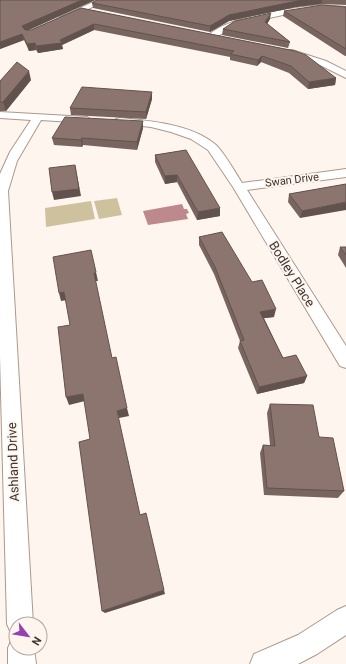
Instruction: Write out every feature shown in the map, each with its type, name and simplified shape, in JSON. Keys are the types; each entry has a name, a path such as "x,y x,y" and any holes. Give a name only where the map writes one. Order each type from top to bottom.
{"street":[{"path":"58,20 104,0"},
{"path":"223,38 208,35 232,24 267,16 315,8 346,9"},
{"path":"81,10 92,12"},
{"path":"284,51 317,60 346,75"},
{"name":"Bodley Place","path":"0,115 102,120 163,126 195,137 215,152 239,187 346,361"},
{"name":"Ashland Drive","path":"20,616 2,191 6,170 38,117"},
{"name":"Swan Drive","path":"239,187 346,173"},
{"path":"264,664 302,648 325,635 346,619"}],"shaded area":[{"path":"117,198 122,215 99,219 94,201"},
{"path":"91,201 95,219 46,227 45,208"},
{"path":"182,204 184,209 187,209 189,213 186,214 188,219 148,225 143,211"}],"building":[{"path":"0,0 82,0 22,26 25,30 31,30 81,8 295,51 306,55 336,78 309,82 291,66 262,56 258,60 230,54 234,51 94,24 60,40 62,43 36,46 35,43 27,44 22,34 0,42"},
{"path":"97,0 304,0 229,15 210,26 92,3"},
{"path":"322,5 346,7 346,49 284,11"},
{"path":"271,13 265,22 290,42 223,29 235,21"},
{"path":"17,62 29,71 3,102 0,102 0,81"},
{"path":"82,87 152,92 146,112 70,108"},
{"path":"65,117 143,121 137,142 82,138 81,140 52,138"},
{"path":"186,150 220,208 198,212 177,175 165,176 155,155"},
{"path":"75,165 79,189 52,192 49,168"},
{"path":"346,184 346,202 302,211 289,194"},
{"path":"222,232 252,282 262,280 276,309 260,312 283,358 296,355 307,376 259,387 240,341 244,340 215,267 199,237"},
{"path":"340,247 346,247 346,255"},
{"path":"91,250 96,272 94,273 112,358 116,357 127,408 117,411 140,515 146,513 164,590 102,611 79,442 90,439 83,394 66,397 58,327 70,325 64,292 59,293 53,257"},
{"path":"270,404 313,405 319,437 333,438 344,491 267,488 263,445 275,446"}]}
